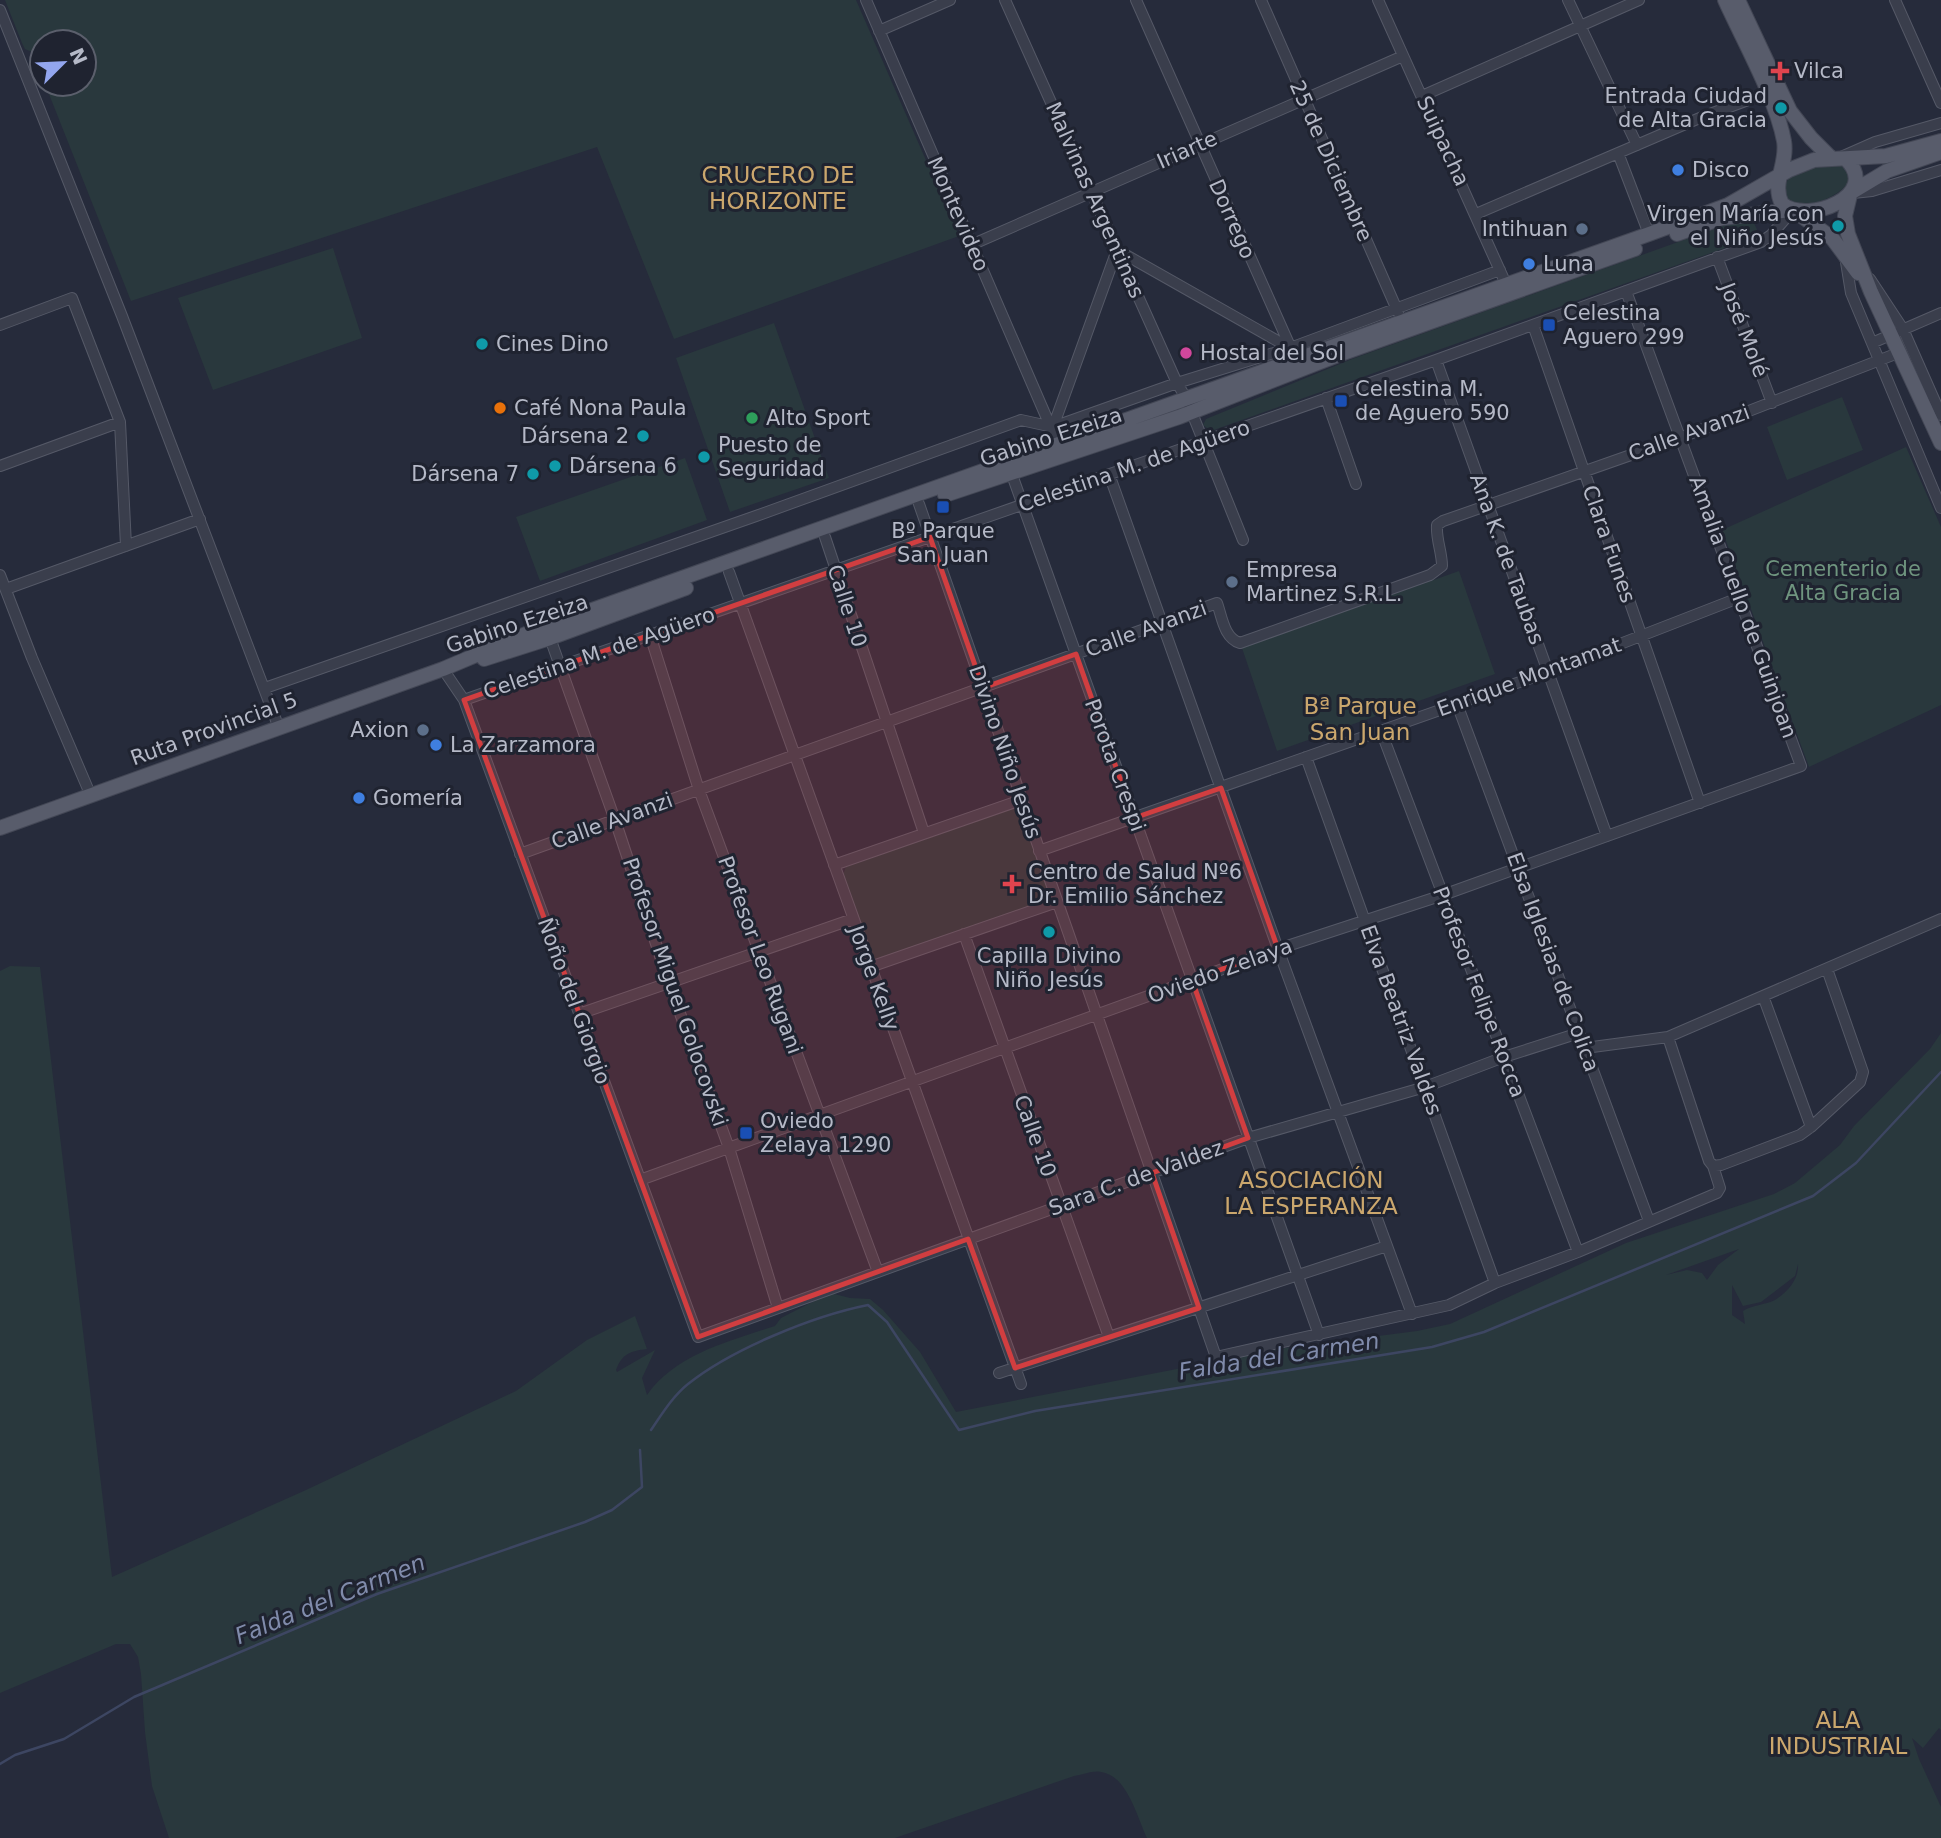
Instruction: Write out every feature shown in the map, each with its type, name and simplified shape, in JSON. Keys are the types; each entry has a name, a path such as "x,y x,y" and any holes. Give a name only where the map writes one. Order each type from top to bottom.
{"main road":[{"path":"1725,0 1767,93 1784,141 1785,160 1777,186 1782,204 1820,227 1832,238 1871,292 1896,332 1898,353 1941,443"},
{"path":"1738,0 1790,111 1811,138 1855,175 1855,186 1846,204 1845,216 1848,234 1871,292"},
{"path":"1780,175 1807,162 1886,156 1941,141"},
{"path":"1793,210 1818,209 1887,171 1941,152"},
{"name":"Gabino Ezeiza","path":"443,669 533,631 1186,398 1293,354 1503,277 1649,234 1728,205 1780,175"},
{"name":"Gabino Ezeiza","path":"443,669 550,638 919,504 1192,413 1338,355 1722,218 1793,210"},
{"name":"Ruta Provincial 5","path":"0,828 443,669"}],"street":[{"name":"Montevideo","path":"866,0 971,245 1053,427 1058,444"},
{"path":"879,31 950,0"},
{"name":"Malvinas Argentinas","path":"1005,0 1186,398 1243,540"},
{"name":"Dorrego","path":"1136,0 1293,354"},
{"name":"25 de Diciembre","path":"1261,0 1399,315"},
{"name":"Suipacha","path":"1378,0 1503,277"},
{"path":"1568,0 1637,145"},
{"path":"1422,96 1639,0"},
{"path":"1895,0 1941,103"},
{"path":"0,10 119,307 279,728"},
{"name":"Iriarte","path":"971,245 1404,56"},
{"path":"1476,214 1767,93"},
{"path":"1838,158 1875,142 1941,123"},
{"path":"1618,153 1649,234"},
{"path":"1851,193 1872,191 1941,170"},
{"name":"Celestina M. de Agüero","path":"464,701 1626,291 1768,238 1793,210"},
{"path":"1053,427 1117,250 1293,354"},
{"path":"1845,255 1851,293 1941,508"},
{"name":"José Molé","path":"1717,257 1772,403"},
{"path":"1860,265 1941,415"},
{"name":"Amalia Cuello de Guinjoan","path":"1626,291 1741,597 1801,766"},
{"path":"0,325 72,298 120,422 126,546"},
{"path":"1872,343 1941,313"},
{"name":"Clara Funes","path":"1532,325 1700,803"},
{"name":"Calle Avanzi","path":"520,854 1217,604 1227,633 1233,641 1240,643 1430,575 1442,566 1442,555 1436,537 1437,526 1443,521 1682,437 1898,353"},
{"path":"265,688 768,512 1021,420 1053,427 1177,383 1293,354"},
{"name":"Ana K. de Taubas","path":"1436,360 1607,836"},
{"path":"1326,398 1356,484"},
{"path":"0,467 120,422"},
{"name":"Porota Crespi","path":"1011,472 1319,1335"},
{"path":"1109,474 1278,949 1412,1314"},
{"name":"Divino Niño Jesús","path":"919,504 1216,1357 1319,1335"},
{"path":"5,589 200,519"},
{"name":"Calle 10","path":"825,537 924,834"},
{"name":"Jorge Kelly","path":"729,572 1021,1384"},
{"path":"0,575 89,797"},
{"name":"Enrique Montamat","path":"1039,851 1548,672 1741,597"},
{"name":"Profesor Leo Rugani","path":"650,635 699,790 878,1272"},
{"name":"Profesor Miguel Golocovski","path":"550,638 729,1148 778,1308"},
{"name":"Ñoño del Giorgio","path":"443,669 464,701 698,1337"},
{"name":"Elsa Iglesias de Colica","path":"1457,704 1649,1221"},
{"name":"Profesor Felipe Rocca","path":"1381,731 1578,1252"},
{"name":"Elva Beatriz Valdes","path":"1306,757 1495,1283"},
{"name":"Oviedo Zelaya","path":"640,1181 1278,949 1443,895 1801,766"},
{"path":"834,865 1021,800"},
{"path":"870,967 1057,902"},
{"path":"579,1014 853,919"},
{"path":"1585,1048 1668,1037 1941,919"},
{"name":"Calle 10","path":"964,934 1109,1337"},
{"path":"1713,1166 1800,1135 1860,1082 1863,1072 1826,969"},
{"path":"1763,996 1811,1127"},
{"name":"Sara C. de Valdez","path":"698,1337 1248,1138 1425,1087 1504,1057 1579,1033"},
{"path":"1319,1335 1449,1305 1495,1283 1578,1252 1717,1193 1720,1188 1668,1037"},
{"path":"999,1373 1387,1246"}],"highlighted area":[{"path":"930,537 983,688 1076,654 1134,818 1221,788 1278,949 1192,980 1248,1138 1152,1173 1199,1308 1015,1368 968,1239 698,1337 464,700"}],"green space":[{"path":"5,0 856,0 959,236 674,339 597,147 131,301 51,98 98,98 98,28 28,28 28,50 22,43"},
{"path":"1839,163 1848,170 1849,182 1838,193 1804,205 1796,204 1786,197 1786,183 1797,172 1814,166"},
{"path":"1731,223 1754,223 1758,232 1753,238 1211,431 1203,425 1206,419 1352,359"},
{"path":"333,248 362,338 213,390 178,298"},
{"name":"Alto Sport","path":"774,323 829,478 730,512 676,358"},
{"path":"1842,397 1863,450 1787,480 1767,427"},
{"name":"Cementerio de Alta Gracia","path":"1906,447 1941,527 1941,705 1809,767 1722,530"},
{"path":"685,458 707,520 540,581 516,517"},
{"path":"1459,571 1495,674 1277,751 1242,648"},
{"path":"1013,808 1020,810 1049,890 1048,897 1043,902 877,960 873,959 842,877 846,867"},
{"path":"10,966 40,967 112,1577 306,1490 516,1391 587,1340 635,1316 647,1349 627,1354 616,1370 617,1372 655,1350 642,1378 647,1395 659,1381 688,1359 775,1326 781,1318 830,1293 870,1299 920,1352 956,1412 1285,1348 1417,1331 1450,1324 1626,1243 1774,1194 1795,1183 1840,1145 1854,1126 1930,1049 1941,1033 1941,1730 1939,1728 1923,1748 1912,1738 1941,1807 1941,1838 1147,1838 1130,1798 1118,1781 1110,1775 1091,1772 895,1838 169,1838 152,1786 141,1674 138,1657 130,1644 116,1644 0,1693 0,971","holes":["1739,1249 1718,1265 1707,1280 1702,1273 1687,1270 1666,1275","1798,1264 1795,1280 1784,1293 1775,1300 1743,1311 1745,1324 1732,1315 1732,1285 1743,1306 1761,1302 1795,1276"]}],"waterway":[{"name":"Falda del Carmen","path":"651,1430 688,1384 727,1358 798,1326 868,1305 887,1322 959,1430 1035,1411 1432,1347 1484,1332 1813,1196 1856,1163 1941,1072"},
{"name":"Falda del Carmen","path":"0,1764 15,1755 64,1739 134,1697 377,1594 585,1522 612,1510 642,1487 640,1450"}],"place":[{"name":"Vilca","path":"1780,71"},
{"name":"Entrada Ciudad de Alta Gracia","path":"1781,108"},
{"name":"Disco","path":"1678,170"},
{"name":"Virgen María con el Niño Jesús","path":"1838,226"},
{"name":"Intihuan","path":"1582,229"},
{"name":"Luna","path":"1529,264"},
{"name":"Celestina Aguero 299","path":"1549,325"},
{"name":"Cines Dino","path":"482,344"},
{"name":"Hostal del Sol","path":"1186,353"},
{"name":"Celestina M. de Aguero 590","path":"1341,401"},
{"name":"Café Nona Paula","path":"500,408"},
{"name":"Alto Sport","path":"752,418"},
{"name":"Dársena 2","path":"643,436"},
{"name":"Puesto de Seguridad","path":"704,457"},
{"name":"Dársena 6","path":"555,466"},
{"name":"Dársena 7","path":"533,474"},
{"name":"Bº Parque San Juan","path":"943,507"},
{"name":"Empresa Martinez S.R.L.","path":"1232,582"},
{"name":"Axion","path":"423,730"},
{"name":"La Zarzamora","path":"436,745"},
{"name":"Gomería","path":"359,798"},
{"name":"Centro de Salud Nº6 Dr. Emilio Sánchez","path":"1012,884"},
{"name":"Capilla Divino Niño Jesús","path":"1049,932"},
{"name":"Oviedo Zelaya 1290","path":"746,1133"}],"district":[{"name":"CRUCERO DE HORIZONTE","path":"778,188"},
{"name":"Bª Parque San Juan","path":"1360,719"},
{"name":"ASOCIACIÓN LA ESPERANZA","path":"1311,1193"},
{"name":"ALA INDUSTRIAL","path":"1838,1733"}]}
